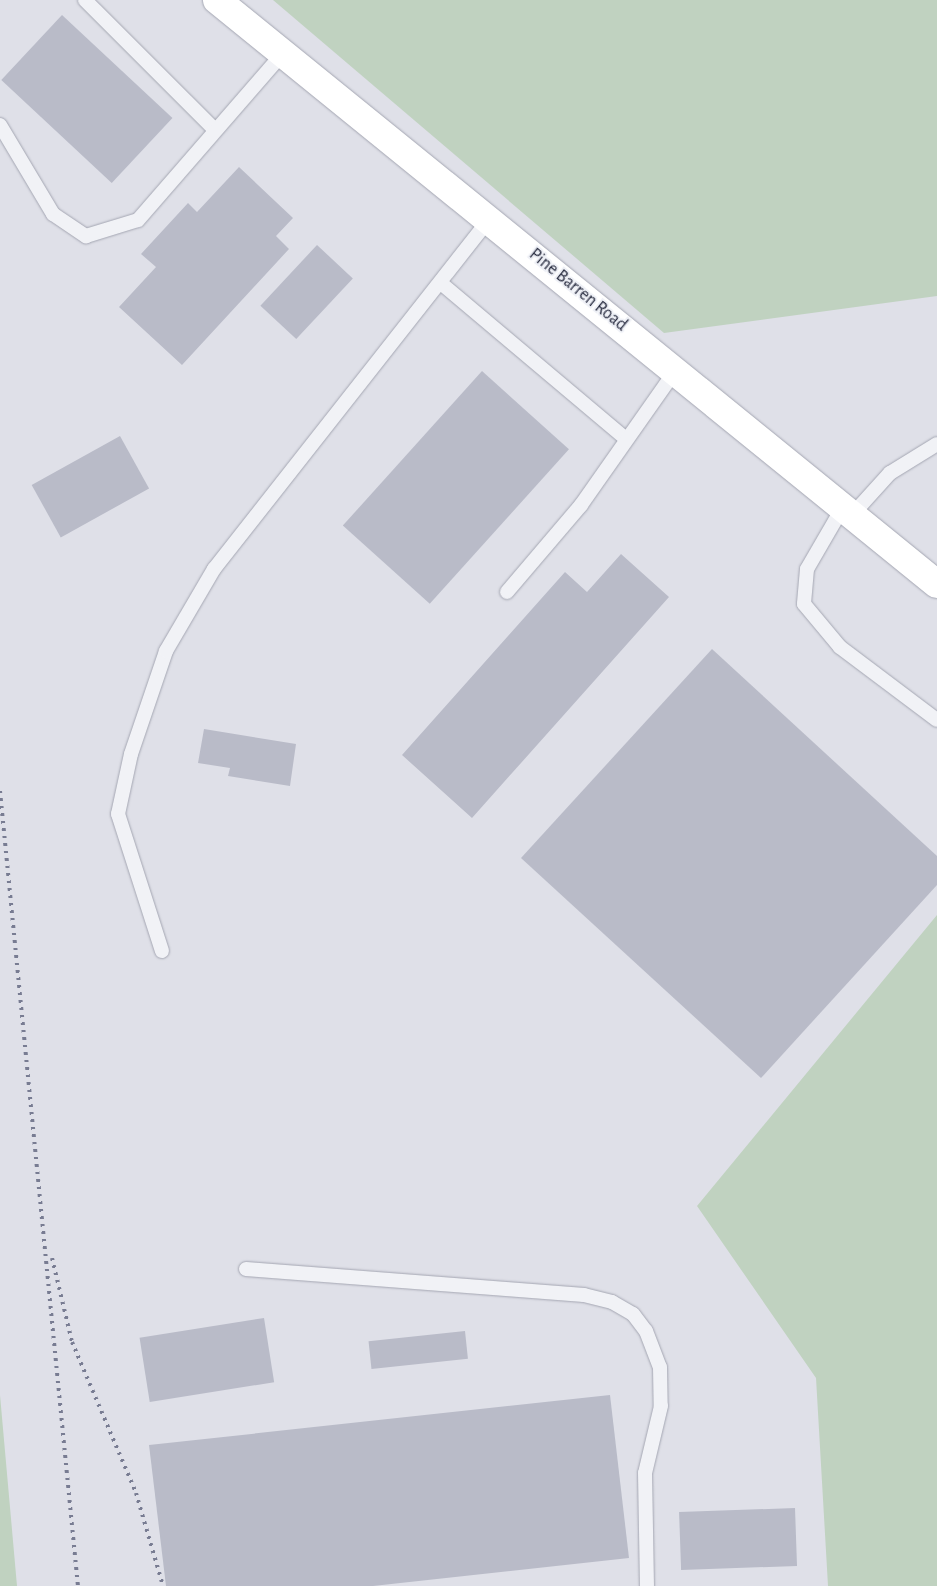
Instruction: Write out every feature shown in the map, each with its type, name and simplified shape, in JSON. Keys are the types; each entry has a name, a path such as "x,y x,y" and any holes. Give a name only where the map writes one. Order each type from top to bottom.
{"main road":[{"name":"Pine Barren Road","path":"216,0 490,218 937,584"}],"lane":[{"path":"86,0 215,130"},
{"path":"0,124 53,214 86,236 138,220 283,53"},
{"path":"162,951 118,814 131,754 166,651 214,569 442,284 490,218"},
{"path":"442,284 626,439"},
{"path":"508,592 581,505 676,370"},
{"path":"937,444 890,473 848,511 807,569 804,604 840,647 937,720"},
{"path":"246,1269 584,1295 612,1302 632,1314 646,1331 660,1367 661,1406 645,1473 647,1586"}],"green space":[{"path":"273,0 937,0 937,296 664,333"},
{"path":"937,915 937,1586 828,1586 816,1378 697,1206"},
{"path":"0,1395 17,1586 0,1586"}],"building":[{"path":"62,15 172,118 112,183 1,80"},
{"path":"239,167 293,218 276,236 289,249 182,365 119,307 156,267 141,254 188,203 197,212"},
{"path":"317,245 353,278 296,339 260,306"},
{"path":"482,371 569,449 430,604 343,526"},
{"path":"120,436 149,488 61,537 32,485"},
{"path":"621,554 669,597 472,818 402,755 565,572 587,592"},
{"path":"712,649 937,856 937,885 761,1078 521,858"},
{"path":"204,729 296,744 290,786 228,776 230,768 198,763"},
{"path":"264,1318 274,1382 150,1402 140,1338"},
{"path":"465,1331 468,1359 371,1369 369,1341"},
{"path":"610,1395 629,1558 373,1586 166,1586 149,1445"},
{"path":"795,1508 797,1566 681,1570 679,1512"}],"railway":[{"path":"0,791 78,1586"},
{"path":"52,1258 72,1342 136,1493 163,1586"}]}
